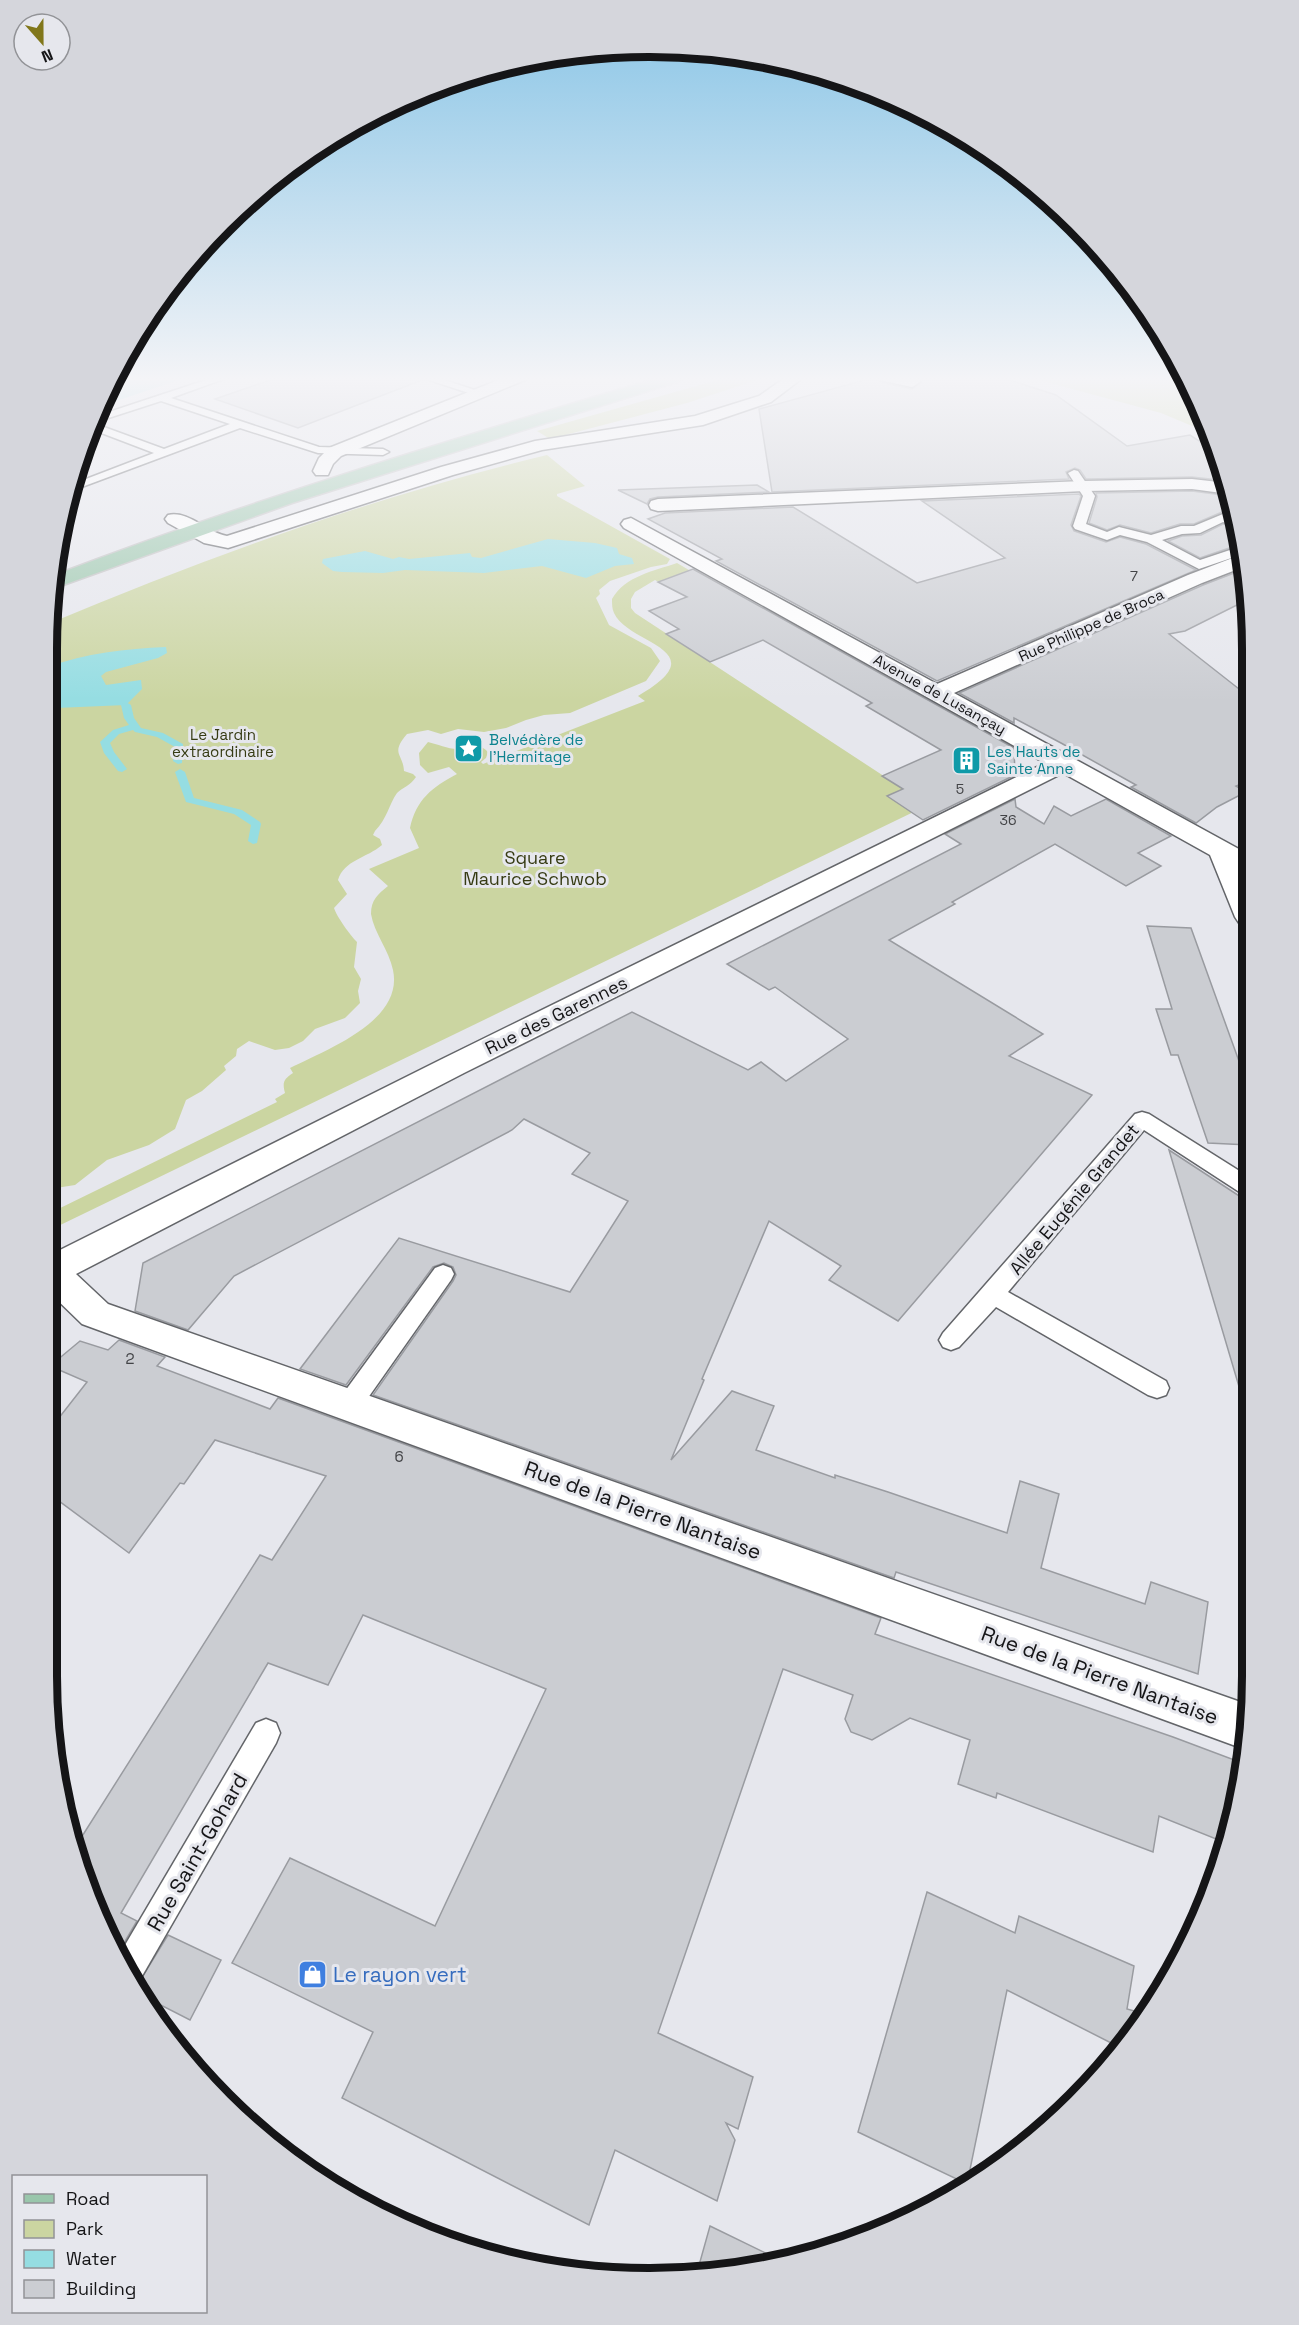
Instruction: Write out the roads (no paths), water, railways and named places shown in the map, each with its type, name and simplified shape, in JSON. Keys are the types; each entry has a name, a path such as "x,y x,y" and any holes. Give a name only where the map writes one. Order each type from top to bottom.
{"main road":[{"path":"64,560 175,519 278,486"},
{"path":"61,580 193,529 327,486"}],"street":[{"path":"175,519 215,541 236,540 403,486"},
{"path":"658,505 974,486"},
{"path":"1202,486 1220,488"},
{"name":"Avenue de Lusançay","path":"631,524 1242,862"},
{"name":"Rue Philippe de Broca","path":"938,692 1195,579 1236,564"},
{"name":"Rue des Garennes","path":"57,1267 443,1071 1063,763"},
{"path":"1242,847 1221,850 1242,900"},
{"name":"Rue de la Pierre Nantaise","path":"57,1277 95,1314 1240,1725"}],"lane":[{"path":"1083,486 1089,496 1079,526 1107,536 1119,531 1151,539 1199,565 1234,553"},
{"path":"1151,539 1181,530 1196,530 1223,518 1228,520"},
{"name":"Allée Eugénie Grandet","path":"951,1340 1142,1119 1242,1182"},
{"path":"349,1405 443,1274"},
{"path":"993,1294 1157,1388"},
{"name":"Rue Saint-Gohard","path":"132,1965 266,1732"}],"water":[{"path":"548,539 595,543 617,548 619,554 632,558 634,564 615,566 586,578 542,566 484,573 405,570 383,573 333,571 322,563 323,559 365,551 393,559 470,553 472,557 481,558"},
{"path":"166,647 167,653 158,658 106,672 101,676 106,685 141,680 142,689 126,705 57,708 61,696 57,692 57,664 77,658"}],"waterway":[{"path":"126,705 129,718 138,730 160,735 180,746 178,761"},
{"path":"122,769 109,753 105,742 116,732 134,726"},
{"path":"180,772 190,800 238,812 256,824 253,841"}],"place":[{"name":"Belvédère de l’Hermitage","path":"468,748"},
{"name":"Les Hauts de Sainte Anne","path":"966,760"},
{"name":"Le rayon vert","path":"312,1974"}],"park label":[{"name":"Le Jardin extraordinaire","path":"223,742"},
{"name":"Square Maurice Schwob","path":"535,867"}]}
